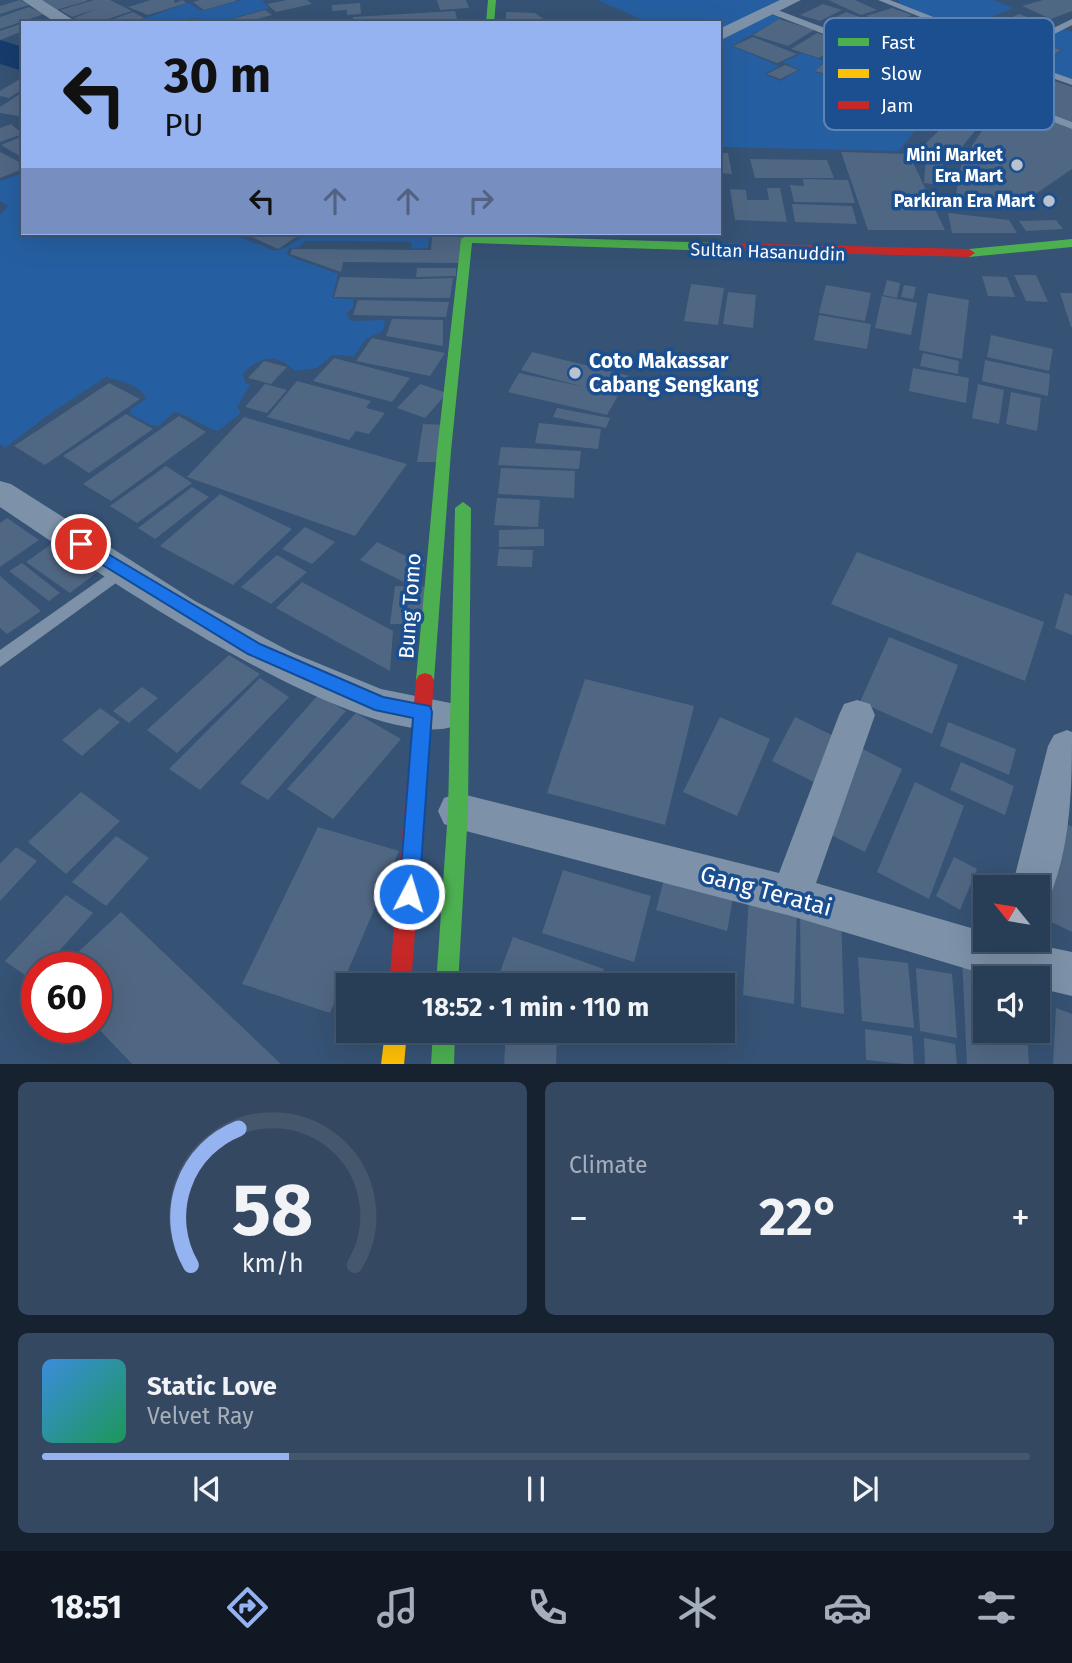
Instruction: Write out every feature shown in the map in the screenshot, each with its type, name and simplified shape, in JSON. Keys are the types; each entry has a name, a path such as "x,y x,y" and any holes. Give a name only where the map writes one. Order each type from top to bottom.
{"main road":[{"path":"491,21 492,0"},
{"name":"Sultan Hasanuddin","path":"463,265 479,244 836,256 960,254 1072,243"},
{"name":"Bung Tomo","path":"401,973 442,465 463,265 479,244"},
{"path":"463,418 476,308"},
{"path":"448,973 458,811 463,487"},
{"path":"392,1064 395,1043"},
{"path":"442,1064 443,1043"}],"street":[{"path":"30,0 66,21"},
{"path":"721,35 793,0"},
{"path":"0,492 121,570 254,649 381,704 460,719"},
{"path":"790,896 857,715"},
{"path":"1036,875 1067,746"},
{"name":"Gang Teratai","path":"458,811 973,940"},
{"name":"Gang Teratai","path":"1019,952 1072,974"}],"lane":[{"path":"881,0 927,18"},
{"path":"772,11 824,31"},
{"path":"1054,31 1072,22"},
{"path":"1054,76 1072,82"},
{"path":"1054,119 1072,126"},
{"path":"0,660 121,570"}],"shaded area":[{"path":"242,0 262,0 269,8 223,21 190,18 182,21 138,21 188,3 202,11"},
{"path":"598,0 787,0 721,33 721,21 645,21"},
{"path":"897,0 993,0 1013,8 991,17 994,18 931,18 897,5 900,2"},
{"path":"769,14 781,18 732,46 779,66 764,74 780,81 800,70 783,62 802,53 824,61 814,72 824,75 824,130 915,130 899,151 721,147 721,37"},
{"path":"1062,28 1072,32 1072,80 1054,74 1054,56 1063,50 1054,47 1054,32"},
{"path":"21,174 21,235 235,235 275,251 287,247 305,235 429,235 428,248 412,249 411,242 306,241 299,247 289,249 287,254 291,257 338,274 332,298 353,299 353,307 346,314 351,321 385,320 383,331 366,339 354,356 332,355 317,368 295,371 275,359 255,363 243,374 245,382 250,385 237,407 241,413 218,431 174,412 159,426 151,425 130,414 131,409 146,399 143,394 129,384 106,377 48,415 5,448 0,444 0,215 8,206 0,201 0,181"}],"building":[{"path":"20,0 29,5 0,14 0,6"},
{"path":"38,0 87,0 87,1 56,10"},
{"path":"94,0 110,0 132,11 102,21 79,21 74,18 99,8 72,17 60,10"},
{"path":"151,0 174,0 175,3 182,0 187,3 148,15 128,7"},
{"path":"307,0 312,4 276,12 267,4"},
{"path":"437,0 466,0 469,8 440,10"},
{"path":"828,0 855,0 877,10 861,15"},
{"path":"1043,0 1072,0 1072,11 1054,18 1022,6"},
{"path":"236,1 204,10 193,2"},
{"path":"360,3 361,14 347,15 347,10 332,11 332,5"},
{"path":"823,4 842,10 820,21 800,15"},
{"path":"29,7 44,14 0,29 0,17"},
{"path":"892,8 912,15 906,18 866,16"},
{"path":"265,10 272,15 250,21 229,20"},
{"path":"455,11 458,21 353,21 353,17"},
{"path":"133,12 144,18 135,21 108,21"},
{"path":"506,12 535,13 546,21 506,21"},
{"path":"846,12 863,18 833,18"},
{"path":"1019,14 1029,18 1010,18"},
{"path":"779,19 814,30 788,46 753,35"},
{"path":"21,24 21,32 0,40 0,31"},
{"path":"817,33 824,35 824,55 819,58 791,49"},
{"path":"753,37 797,54 777,63 733,46"},
{"path":"824,63 824,74 815,71"},
{"path":"785,65 798,70 780,79 767,74"},
{"path":"21,78 21,90 9,98 0,96 0,91"},
{"path":"1054,81 1072,87 1072,122 1054,115"},
{"path":"21,93 21,114 0,113 0,107"},
{"name":"Mini Market Era Mart","path":"1054,122 1072,128 1072,169 1011,211 955,200 962,161 982,130 1054,130"},
{"path":"11,124 21,135 0,142 0,128"},
{"path":"940,130 976,130 953,158 921,148"},
{"path":"21,137 21,157 1,145"},
{"path":"0,152 21,163 21,170 0,178"},
{"path":"841,152 909,154 945,230 868,230"},
{"path":"721,153 728,153 732,174 721,173"},
{"path":"926,156 943,158 942,185 924,183"},
{"path":"750,159 827,160 834,178 755,178"},
{"path":"803,179 848,180 855,203 794,202 790,185 804,186"},
{"path":"767,188 780,188 787,222 735,220 730,189 746,190 747,200 769,200"},
{"path":"792,204 852,206 857,224 795,222"},
{"path":"948,213 1009,220 1017,233 952,233"},
{"path":"1056,220 1063,229 1026,231 1019,221"},
{"path":"256,235 299,235 278,249 252,237"},
{"path":"432,236 463,236 459,263 343,262 341,272 290,254 292,249 431,250"},
{"path":"417,268 456,268 456,276 416,277"},
{"path":"1014,275 1036,275 1048,302 1026,301"},
{"path":"982,276 1007,277 1015,297 988,296"},
{"path":"340,277 453,278 450,298 334,297"},
{"path":"887,280 900,283 897,298 883,295"},
{"path":"691,284 724,288 718,325 684,321"},
{"path":"826,285 871,293 865,321 819,313"},
{"path":"904,285 916,287 913,299 901,297"},
{"path":"728,292 756,295 753,328 723,324"},
{"path":"928,293 969,300 962,359 919,350"},
{"path":"1060,293 1072,293 1072,327 1071,327"},
{"path":"882,296 917,303 911,335 875,328"},
{"path":"358,300 449,302 446,317 353,315"},
{"path":"819,315 871,324 867,349 814,340"},
{"path":"392,319 443,320 443,346 386,336"},
{"path":"991,335 1053,349 1049,371 987,357"},
{"path":"372,338 445,353 430,376 356,361"},
{"path":"532,352 629,376 607,415 508,392 519,373 584,387 521,370"},
{"path":"923,353 959,361 958,374 920,366"},
{"path":"334,358 410,378 392,402 313,381"},
{"path":"985,360 1050,374 1048,396 982,381"},
{"path":"264,361 287,367 271,384 248,378"},
{"path":"913,368 969,378 966,403 909,391"},
{"path":"297,381 371,401 366,408 385,413 369,434 356,431 349,440 267,417"},
{"path":"109,383 140,399 45,465 14,446"},
{"path":"265,384 287,390 267,413 245,407"},
{"path":"420,384 447,393 425,418 397,408"},
{"path":"978,384 1004,390 999,424 972,418"},
{"path":"1011,392 1041,398 1037,431 1006,424"},
{"path":"557,408 610,418 606,428 553,417"},
{"path":"126,414 153,429 89,473 63,456"},
{"path":"179,416 206,432 111,501 83,484"},
{"path":"244,417 407,464 355,536 187,477"},
{"path":"539,423 601,429 598,449 535,443"},
{"path":"423,424 446,425 440,462 417,462"},
{"path":"501,447 581,451 579,469 498,465"},
{"path":"166,466 192,483 137,523 110,506"},
{"path":"501,468 575,471 574,498 498,494"},
{"path":"192,487 209,497 155,539 138,528"},
{"path":"220,494 292,529 233,585 160,546"},
{"path":"497,498 540,500 538,527 494,525"},
{"path":"7,518 39,540 0,567 0,523"},
{"path":"305,527 335,542 312,564 282,549"},
{"path":"544,529 544,546 499,547 499,530"},
{"path":"60,538 104,567 70,593 26,562"},
{"path":"377,542 425,565 408,584 360,560"},
{"path":"499,549 533,550 532,567 497,566"},
{"path":"857,552 1044,622 1025,681 831,604"},
{"path":"277,555 307,572 271,604 241,587"},
{"path":"22,563 60,593 49,601 9,571"},
{"path":"0,576 41,611 7,634 0,628"},
{"path":"302,582 393,631 390,671 276,608"},
{"path":"395,586 431,587 427,624 390,624"},
{"path":"1065,593 1072,596 1072,635 1055,628"},
{"path":"889,637 958,665 932,734 860,702"},
{"path":"229,655 260,674 177,753 147,730"},
{"path":"260,678 289,697 200,790 169,769"},
{"path":"585,679 694,706 665,825 547,793"},
{"path":"142,687 158,698 129,723 113,711"},
{"path":"318,695 346,711 268,800 240,783"},
{"path":"100,708 120,722 82,756 62,740"},
{"path":"356,713 401,739 333,819 287,789"},
{"path":"720,717 770,739 737,816 683,792"},
{"path":"795,717 840,739 818,784 772,761"},
{"path":"948,722 1016,749 1009,775 940,746"},
{"path":"857,746 902,769 865,852 817,828"},
{"path":"961,762 1014,786 1005,815 950,790"},
{"path":"915,782 964,806 929,899 877,872"},
{"path":"81,792 120,821 66,874 28,842"},
{"path":"1067,824 1072,827 1072,932 1050,921 1050,885"},
{"path":"318,827 399,851 347,973 336,973 336,999 330,1013 242,984"},
{"path":"116,836 149,858 106,906 72,882"},
{"path":"16,847 37,861 0,901 0,864"},
{"path":"954,857 977,869 960,910 936,896"},
{"path":"667,868 735,887 727,931 656,910"},
{"path":"563,870 651,896 634,962 542,933"},
{"path":"66,895 93,913 58,952 21,952 21,972 5,961"},
{"path":"749,897 797,905 794,1004 743,995"},
{"path":"800,908 841,914 844,1014 801,1007"},
{"path":"121,912 281,1064 132,1064 112,1043 112,952 78,952"},
{"path":"513,937 604,969 603,973 500,972"},
{"path":"858,957 908,963 914,1028 862,1021"},
{"path":"962,957 1003,966 973,966 973,1043 1028,1043 1029,1064 967,1064"},
{"path":"916,968 952,974 957,1038 920,1031"},
{"path":"1056,1008 1072,1014 1072,1064 1053,1064"},
{"path":"865,1029 912,1036 914,1064 866,1060"},
{"path":"924,1038 955,1044 957,1064 925,1064"},
{"path":"505,1043 557,1043 556,1064 504,1064"}],"waterway":[{"path":"0,51 21,59"}],"traffic: fast":[{"path":"490,21 492,0"},
{"path":"425,680 444,451 467,239 718,247"},
{"path":"969,253 1072,243"},
{"path":"448,973 458,811 463,508"},
{"path":"442,1064 443,1043"}],"traffic: slow":[{"path":"392,1064 395,1043"}],"traffic: jam":[{"path":"718,247 969,253"},
{"path":"401,973 425,680"}],"place":[{"name":"Mini Market Era Mart","path":"1017,165"},
{"name":"Parkiran Era Mart","path":"1049,201"},
{"name":"Coto Makassar Cabang Sengkang","path":"575,373"}],"route":[{"path":"81,544 254,649 333,686 381,704 423,712 409,894"}]}
